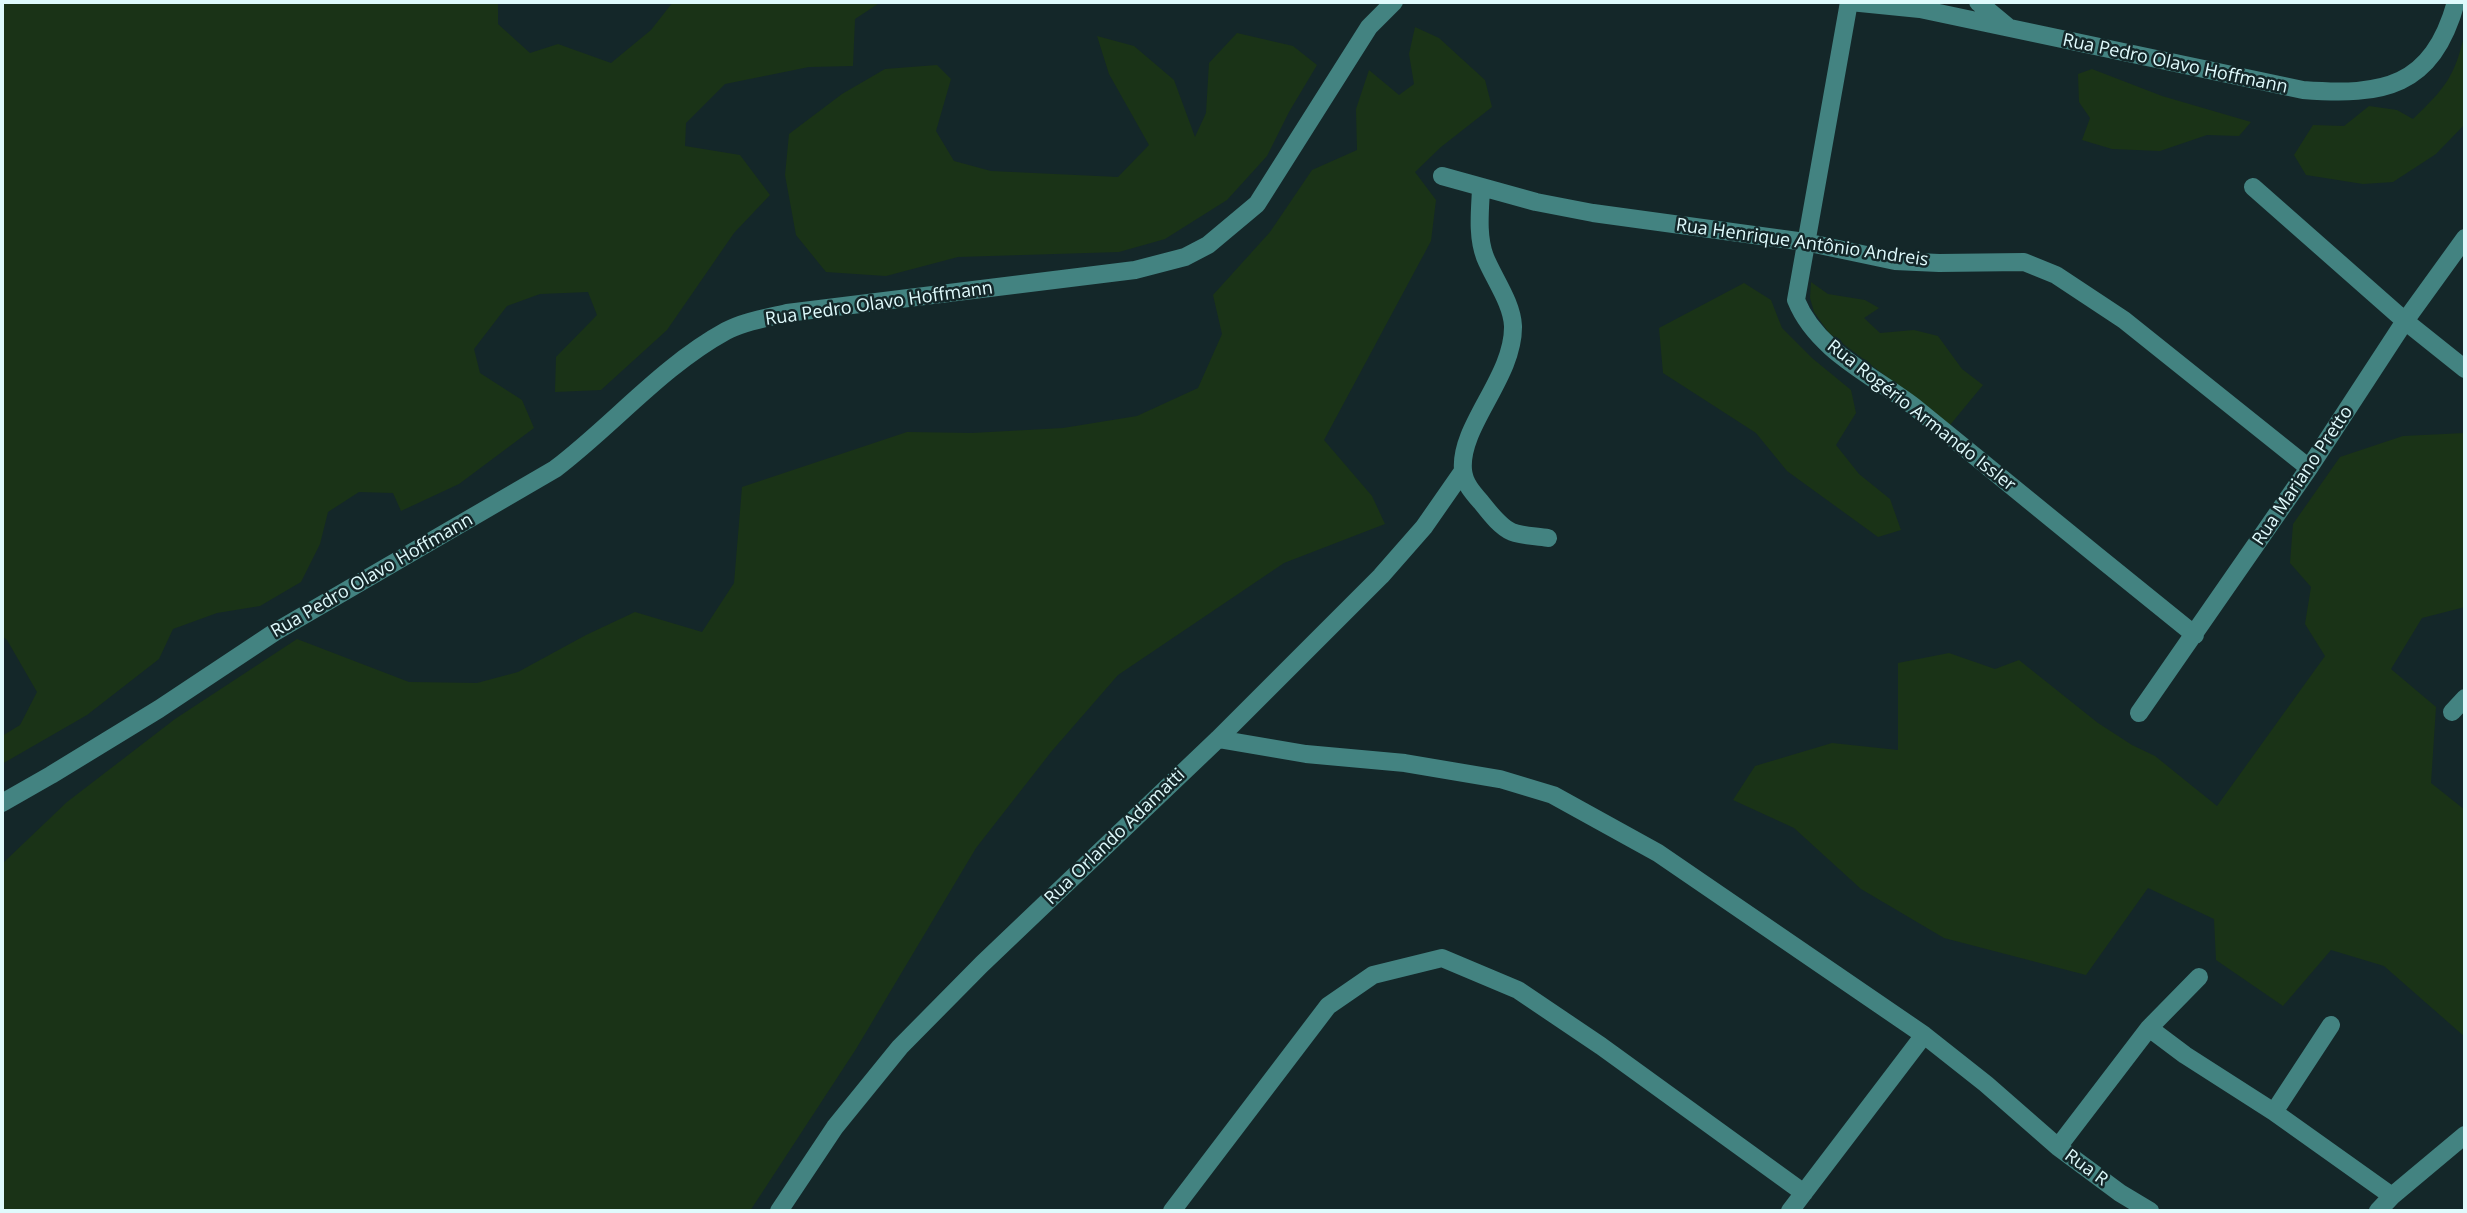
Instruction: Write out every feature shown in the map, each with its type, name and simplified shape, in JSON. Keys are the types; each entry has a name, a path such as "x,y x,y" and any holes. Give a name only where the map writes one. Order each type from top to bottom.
{"street":[{"name":"Rua Pedro Olavo Hoffmann","path":"2,803 159,709 275,632 555,469 649,388 727,331 787,313 1135,270 1185,257 1208,245 1257,204 1369,27 1394,2"},
{"name":"Rua Pedro Olavo Hoffmann","path":"1850,2 1920,9 2303,90 2345,93 2379,89 2413,73 2441,42 2449,28 2456,2"},
{"name":"Rua Rogério Armando Issler","path":"1850,2 1796,300 1803,318 1836,352 1903,398 2195,635"},
{"path":"1978,2 2011,30"},
{"name":"Rua Henrique Antônio Andreis","path":"1442,176 1481,189 1593,213 1805,242 1895,261 2024,262 2056,275 2124,320 2309,468"},
{"path":"2253,187 2404,321 2465,369"},
{"name":"Rua Orlando Adamatti","path":"779,1211 835,1127 900,1047 982,964 1218,739 1381,576 1424,527 1463,471 1463,456 1471,435 1511,348 1513,323 1484,254 1479,222 1481,189"},
{"name":"Rua Mariano Pretto","path":"2139,713 2309,468 2404,321 2465,238"},
{"path":"1463,471 1473,493 1502,525 1512,532 1548,538"},
{"path":"2452,712 2465,698"},
{"name":"Rua R","path":"1218,739 1306,754 1405,762 1500,779 1553,795 1658,853 1924,1035 1986,1084 2058,1147 2120,1193 2150,1211"},
{"path":"1172,1211 1328,1006 1373,975 1442,958 1518,990 1601,1045 1804,1193"},
{"path":"2058,1147 2149,1028 2199,977"},
{"path":"2274,1112 2331,1025"},
{"path":"2149,1028 2392,1196"},
{"path":"1790,1211 1924,1035"},
{"path":"2378,1211 2465,1135"}],"green space":[{"path":"2,2 498,2 498,24 530,53 558,44 611,63 651,30 673,2 881,2 855,19 853,66 809,67 725,84 686,123 685,146 740,155 770,195 734,233 667,330 601,390 555,392 556,357 597,315 588,292 540,294 507,306 474,349 480,373 522,400 534,428 459,484 401,511 393,493 359,492 328,512 320,544 301,582 260,606 217,613 173,629 159,659 87,715 2,764 2,736 20,725 37,692 7,640 2,636"},
{"path":"1415,27 1439,38 1485,80 1492,107 1441,147 1415,172 1436,200 1431,241 1324,440 1372,496 1385,524 1284,563 1118,675 1051,752 976,848 856,1049 750,1211 2,1211 2,864 67,802 175,719 297,639 409,682 477,683 518,672 635,612 702,632 734,583 742,487 907,432 972,433 1063,428 1137,416 1198,388 1222,334 1213,295 1270,232 1312,170 1357,150 1356,109 1369,70 1399,95 1414,84 1409,54"},
{"path":"1237,33 1293,46 1317,65 1267,156 1227,200 1165,239 1119,252 958,257 886,276 826,272 796,235 785,175 789,134 842,94 885,69 937,65 951,79 936,131 954,161 991,171 1118,177 1149,145 1109,74 1097,36 1134,46 1174,80 1195,137 1206,113 1209,63"},
{"path":"2465,33 2465,124 2436,154 2393,182 2363,184 2306,175 2294,155 2313,125 2344,126 2369,106 2397,110 2413,119 2447,81 2457,61"},
{"path":"2092,69 2162,96 2251,122 2239,136 2207,135 2160,151 2112,149 2082,140 2090,118 2079,102 2078,74"},
{"path":"1811,282 1828,294 1865,300 1879,308 1864,318 1880,333 1914,330 1938,336 1962,369 1983,385 1950,425 1829,333 1814,312 1810,298"},
{"path":"1744,283 1771,300 1782,328 1812,358 1851,390 1856,413 1836,445 1859,474 1890,499 1901,530 1878,537 1787,471 1756,433 1663,373 1659,328"},
{"path":"2465,433 2465,607 2422,618 2391,669 2436,707 2431,783 2465,810 2465,1037 2384,966 2331,950 2283,1006 2216,960 2214,919 2148,888 2086,975 1944,938 1861,889 1794,828 1733,800 1755,766 1832,743 1898,750 1898,663 1949,653 1995,669 2019,660 2098,723 2155,756 2217,806 2325,656 2305,624 2311,587 2290,563 2293,524 2340,457 2403,436"}]}
